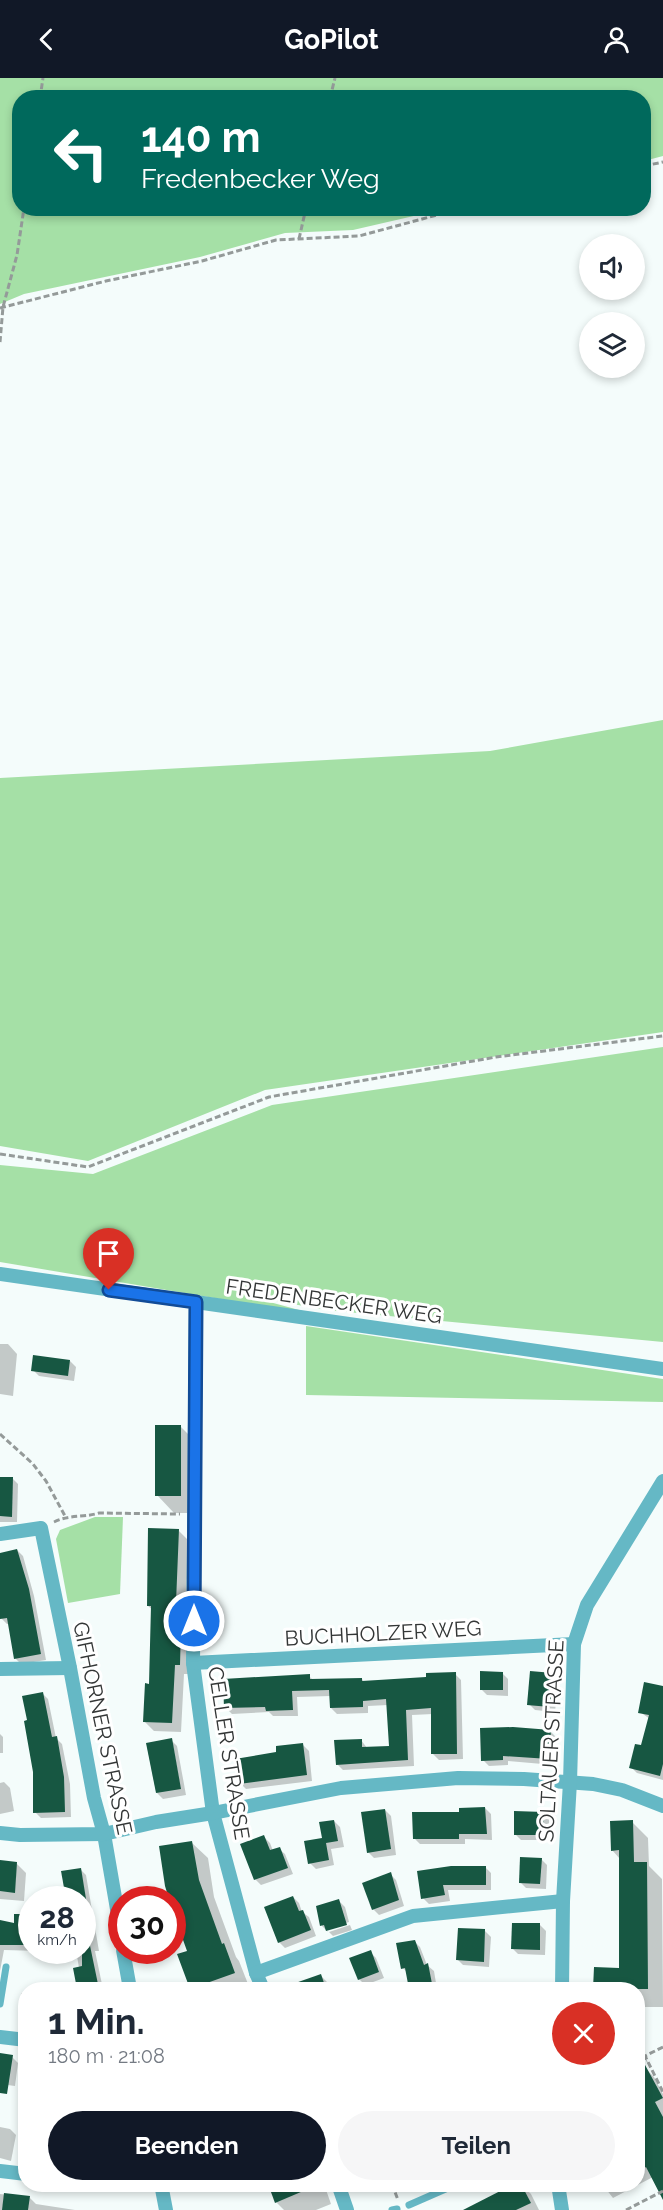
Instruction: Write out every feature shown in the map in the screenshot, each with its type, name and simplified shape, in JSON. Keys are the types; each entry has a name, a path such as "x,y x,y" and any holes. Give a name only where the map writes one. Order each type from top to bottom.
{"street":[{"name":"FREDENBECKER WEG","path":"0,1274 663,1369"},
{"name":"CELLER STRASSE","path":"196,1302 193,1664 213,1813 260,1982"},
{"name":"SOLTAUER STRASSE","path":"562,1982 563,1901 570,1782 574,1644 587,1605 663,1481"},
{"path":"0,1534 41,1527"},
{"name":"GIFHORNER STRASSE","path":"41,1527 113,1886"},
{"name":"BUCHHOLZER WEG","path":"193,1664 574,1644"},
{"path":"0,1669 70,1668"},
{"path":"0,1833 20,1835 104,1834 156,1822 341,1788 402,1782 493,1778 607,1786 663,1806"},
{"path":"256,1973 413,1916 563,1901"},
{"path":"126,1964 129,1982"},
{"path":"0,2037 18,2039"},
{"path":"0,2171 18,2173"},
{"path":"163,2192 166,2210"},
{"path":"341,2192 348,2210"},
{"path":"559,2192 562,2210"}],"lane":[{"path":"0,2004 6,1967"},
{"path":"409,2205 439,2192"}],"path":[{"path":"0,342 2,307 17,255 23,216"},
{"path":"299,239 304,216"},
{"path":"2,307 106,281 202,261 276,240 359,236 433,216"},
{"path":"0,1154 88,1167 270,1097 496,1058 663,1036"},
{"path":"0,1434 33,1464 46,1481 65,1516"},
{"path":"41,1527 65,1516 86,1517 99,1513 194,1515"},
{"path":"663,2046 645,2056 663,2092"},
{"path":"626,2210 663,2191"}],"green space":[{"path":"0,78 663,78 663,156 651,159 651,90 12,90 12,216 414,216 353,230 285,233 200,257 24,294 0,304"},
{"path":"663,720 663,1032 265,1090 88,1161 0,1146 0,778 490,751"},
{"path":"663,1047 663,1342 326,1310 248,1296 321,1316 0,1262 0,1165 93,1174 272,1105"},
{"path":"306,1326 663,1379 663,1402 306,1395"},
{"path":"95,1517 123,1517 120,1594 68,1603 56,1539 60,1530"}],"building":[{"path":"33,1355 70,1360 68,1376 31,1371"},
{"path":"155,1425 181,1425 181,1496 155,1496"},
{"path":"0,1477 13,1477 12,1517 0,1516"},
{"path":"148,1528 179,1529 175,1627 181,1627 180,1665 175,1665 172,1723 143,1722 145,1683 149,1684 151,1606 147,1606"},
{"path":"17,1549 29,1589 41,1654 14,1659 7,1618 0,1619 0,1553"},
{"path":"480,1671 503,1672 503,1690 480,1690"},
{"path":"530,1671 553,1673 550,1707 527,1705"},
{"path":"456,1672 457,1754 431,1754 431,1708 406,1710 408,1760 336,1765 334,1740 362,1739 362,1747 389,1746 386,1699 363,1701 363,1707 330,1708 329,1690 292,1691 293,1710 266,1711 265,1707 224,1708 223,1679 310,1674 310,1679 362,1678 362,1681 426,1677 426,1673"},
{"path":"644,1682 663,1686 663,1764 660,1776 629,1768 635,1744 641,1745 649,1715 638,1713"},
{"path":"43,1692 52,1737 57,1736 64,1777 65,1812 33,1813 33,1772 22,1696"},
{"path":"513,1727 551,1730 549,1759 503,1756 503,1760 481,1761 480,1728"},
{"path":"172,1738 181,1789 156,1793 146,1743"},
{"path":"303,1743 307,1775 239,1784 235,1759 276,1752 276,1746"},
{"path":"485,1807 487,1834 459,1834 459,1839 413,1839 412,1812 459,1812 459,1808"},
{"path":"385,1809 391,1849 367,1853 361,1812"},
{"path":"514,1811 544,1812 544,1835 514,1835"},
{"path":"334,1820 338,1841 326,1843 329,1860 308,1864 304,1841 322,1838 319,1822"},
{"path":"633,1820 634,1862 647,1862 648,1989 645,1989 645,1982 593,1982 594,1967 619,1968 619,1850 611,1851 610,1821"},
{"path":"264,1835 270,1850 280,1847 288,1868 254,1880 240,1844"},
{"path":"192,1841 199,1880 235,1973 210,1982 187,1982 181,1964 186,1964 187,1951 186,1886 165,1886 159,1846"},
{"path":"520,1857 542,1858 540,1884 519,1883"},
{"path":"0,1860 17,1862 15,1893 0,1891"},
{"path":"451,1866 486,1866 486,1885 443,1885 445,1895 421,1899 417,1871"},
{"path":"81,1868 84,1886 64,1886 61,1871"},
{"path":"391,1872 399,1900 372,1910 362,1883"},
{"path":"293,1896 299,1911 303,1910 311,1930 278,1943 264,1907"},
{"path":"339,1899 347,1925 326,1931 324,1925 320,1926 316,1906"},
{"path":"14,1914 18,1914 18,1945 0,1945 0,1920 14,1923"},
{"path":"512,1923 540,1923 540,1950 511,1949"},
{"path":"458,1928 485,1929 484,1962 456,1960"},
{"path":"415,1940 424,1965 428,1963 432,1982 408,1982 405,1968 401,1969 396,1943"},
{"path":"371,1950 379,1972 358,1980 349,1958"},
{"path":"82,1964 94,1964 98,1982 76,1982 73,1968 82,1966"},
{"path":"321,1974 324,1982 298,1982"},
{"path":"0,2053 13,2055 7,2094 0,2093"},
{"path":"645,2065 663,2098 655,2102 663,2117 663,2200 646,2167"},
{"path":"271,2192 301,2192 275,2203"},
{"path":"498,2192 525,2192 531,2203 516,2210 463,2210"},
{"path":"4,2193 30,2196 28,2210 2,2210"}],"route":[{"path":"109,1290 196,1302 194,1621"}]}
